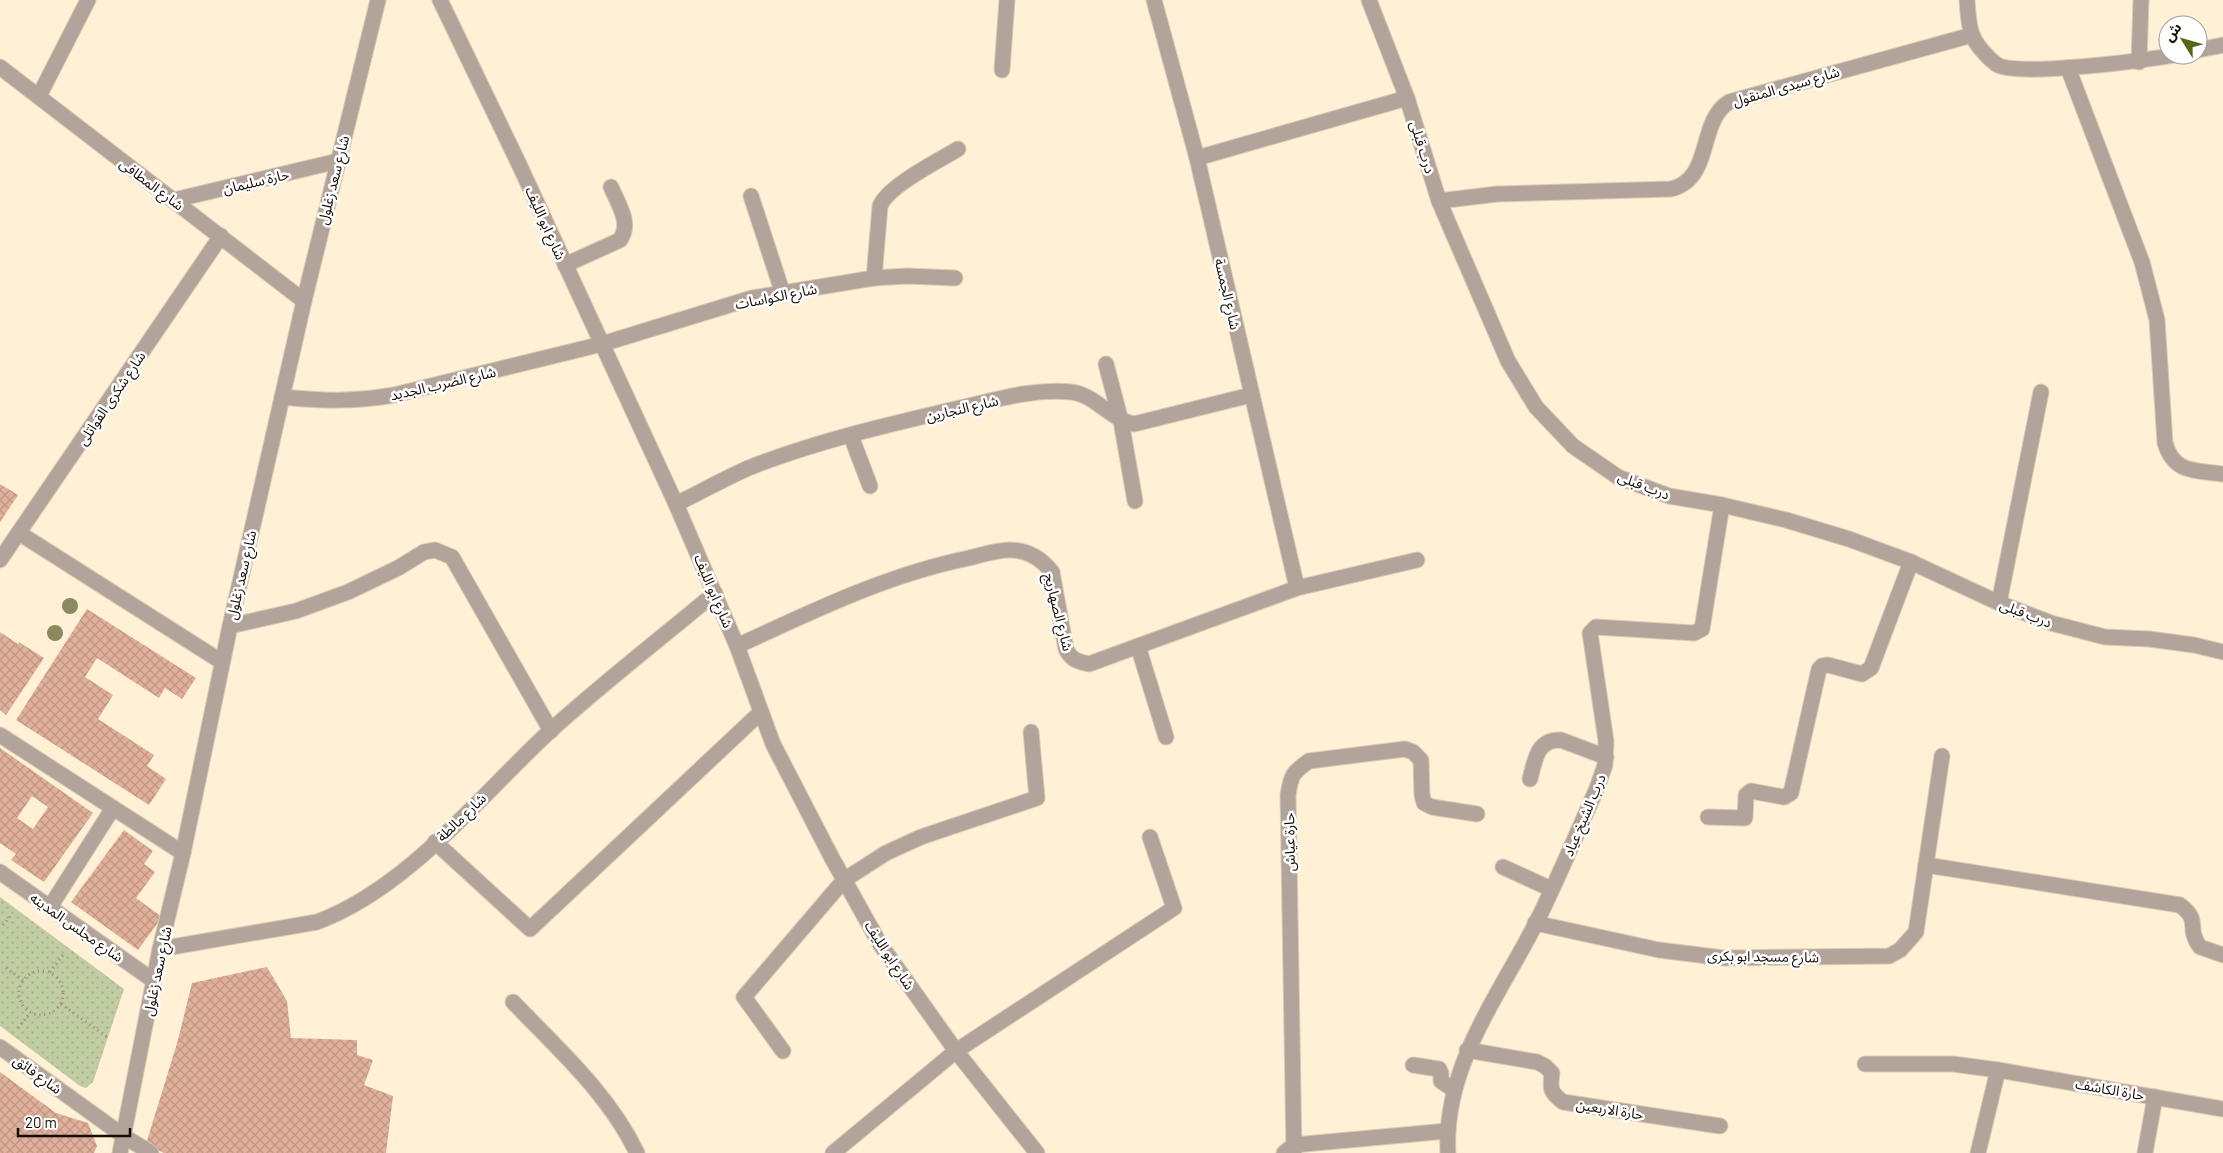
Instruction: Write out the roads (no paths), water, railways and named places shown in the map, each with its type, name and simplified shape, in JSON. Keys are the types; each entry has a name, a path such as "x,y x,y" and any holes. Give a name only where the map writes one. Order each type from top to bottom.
{"street":[{"path":"39,96 88,0"},
{"name":"شارع سعد زغلول","path":"120,1153 125,1137 160,949 183,853 230,626 304,300 378,0"},
{"name":"شارع ابو الليف","path":"440,0 518,162 676,504 737,646 773,744 844,880 880,944 956,1051 1036,1153"},
{"path":"1002,70 1007,0"},
{"name":"شارع الجمسة","path":"1154,0 1197,158 1296,588"},
{"name":"درب قبلى","path":"1369,0 1407,98 1439,201 1508,361 1536,407 1573,446 1618,477 1669,496 1722,505 1795,522 1849,539 1911,562 1999,603 2051,623 2105,637 2149,639 2194,645 2223,652"},
{"path":"1967,0 1972,35 1988,57 1997,65 2009,68 2068,68 2139,62 2158,58"},
{"path":"2139,62 2141,0"},
{"name":"شارع سيدى المنقول","path":"1439,201 1497,194 1671,189 1682,186 1690,180 1698,169 1715,115 1720,107 1729,102 1972,35"},
{"path":"2208,48 2223,45"},
{"name":"شارع المطافى","path":"0,67 304,300"},
{"path":"2068,68 2142,262 2157,320 2166,443 2169,456 2176,464 2189,469 2223,474"},
{"path":"1197,158 1407,98"},
{"path":"874,278 882,199 892,190 958,149"},
{"name":"حارة سليمان","path":"174,200 338,161"},
{"path":"565,265 620,240 623,235 626,222 611,187"},
{"path":"751,196 783,294"},
{"name":"شارع شكرى القواتلى","path":"0,560 221,236"},
{"name":"شارع الكواسات","path":"602,344 752,298 874,278 907,276 955,278"},
{"name":"شارع الضرب الجديد","path":"282,397 333,402 364,400 504,370 602,344"},
{"path":"1106,364 1121,421 1135,501"},
{"name":"شارع النجارين","path":"676,504 751,468 851,436 897,423 1018,395 1048,390 1074,392 1089,399 1121,421"},
{"path":"1999,603 2041,392"},
{"path":"1121,421 1134,424 1251,395"},
{"path":"851,436 870,486"},
{"name":"درب الشيخ عياد","path":"1448,1153 1447,1131 1454,1090 1467,1050 1552,889 1597,788 1605,765 1606,741 1590,633 1596,627 1694,633 1702,628 1722,505"},
{"path":"19,533 222,662"},
{"path":"230,626 296,611 348,592 398,568 424,552 435,550 452,557 551,731"},
{"name":"شارع الصهاريج","path":"737,646 861,589 945,563 1010,550 1034,554 1052,572 1066,649 1076,661 1088,664 1296,588 1417,560"},
{"path":"1708,817 1745,818 1746,795 1751,791 1784,796 1791,793 1819,669 1822,666 1828,665 1862,674 1871,668 1911,562"},
{"name":"شارع مالطة","path":"160,949 318,922 337,914 380,888 435,842 551,731 715,593"},
{"path":"1138,646 1166,737"},
{"path":"435,842 530,929 761,712"},
{"path":"783,1051 744,997 844,880 886,853 921,836 1037,798 1031,732"},
{"path":"0,735 183,853"},
{"path":"1530,779 1538,750 1542,744 1554,739 1606,757"},
{"name":"حارة عياش","path":"1291,1150 1288,795 1290,777 1310,761 1405,749 1413,752 1421,760 1422,796 1424,803 1432,807 1476,814"},
{"name":"شارع مسجد ابو بكرى","path":"1535,923 1659,950 1724,958 1889,956 1900,950 1916,932 1942,756"},
{"path":"50,907 113,808"},
{"path":"833,1153 956,1051 1174,908 1150,837"},
{"path":"1926,865 2180,905 2194,920 2192,932 2200,947 2223,955"},
{"path":"1504,867 1552,889"},
{"name":"شارع مجلس المدينه","path":"0,872 154,981"},
{"path":"513,1002 591,1084 626,1131 637,1153"},
{"name":"شارع فائق","path":"0,1047 150,1153"},
{"name":"حارة الاربعين","path":"1467,1050 1537,1062 1545,1066 1552,1073 1550,1085 1553,1094 1563,1102 1720,1126"},
{"name":"حارة الكاشف","path":"1865,1064 1953,1064 2223,1109"},
{"path":"1413,1065 1438,1069 1441,1072 1441,1081 1454,1090"},
{"path":"1978,1153 1998,1070"},
{"path":"2145,1153 2155,1097"},
{"path":"1291,1150 1447,1131"}]}
